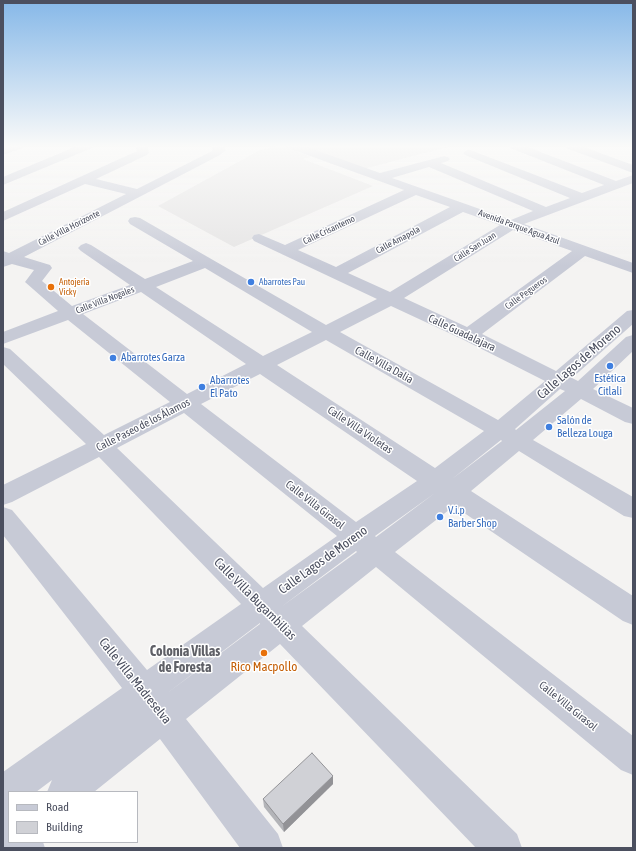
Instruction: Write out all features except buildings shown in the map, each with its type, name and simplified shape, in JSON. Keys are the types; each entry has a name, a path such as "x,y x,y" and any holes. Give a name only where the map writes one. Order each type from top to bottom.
{"street":[{"path":"3,217 72,186"},
{"path":"108,186 139,193"},
{"name":"Calle Villa Horizonte","path":"5,259 152,186"},
{"name":"Avenida Parque Agua Azul","path":"403,186 633,268"},
{"path":"483,186 544,212"},
{"path":"551,186 582,198"},
{"name":"Calle San Juan","path":"389,300 512,224 613,186"},
{"name":"Calle Crisantemo","path":"288,251 290,248 414,190"},
{"path":"23,194 43,199"},
{"name":"Calle Amapola","path":"335,274 461,207"},
{"name":"Calle Villa Dalia","path":"135,221 326,332 509,435 633,509"},
{"name":"Calle Guadalajara","path":"259,238 389,300 469,335 633,417"},
{"name":"Calle Villa Violetas","path":"86,248 633,612"},
{"name":"Calle Pegueros","path":"469,335 583,250"},
{"name":"Calle Villa Girasol","path":"5,259 44,268 33,282 70,313 365,544 633,758"},
{"name":"Calle Villa Nogales","path":"3,338 206,262"},
{"name":"Calle Paseo de los Álamos","path":"3,496 389,300"},
{"name":"Calle Lagos de Moreno","path":"569,385 633,315"},
{"name":"Calle Lagos de Moreno","path":"3,794 261,605 365,544 445,486 569,385 633,341"},
{"name":"Calle Villa Bugambilias","path":"3,353 102,446 502,848"},
{"name":"Calle Villa Madreselva","path":"3,517 144,691 264,848"},
{"name":"Calle Lagos de Moreno","path":"66,791 281,625 365,544"},
{"path":"3,804 8,814"}],"shaded area":[{"path":"195,186 373,186 234,247 158,206"}],"place":[{"name":"Abarrotes Pau","path":"251,282"},
{"name":"Antojería Vicky","path":"51,287"},
{"name":"Abarrotes Garza","path":"113,358"},
{"name":"Estética Citlali","path":"610,366"},
{"name":"Abarrotes El Pato","path":"202,387"},
{"name":"Salón de Belleza Louga","path":"549,427"},
{"name":"V.i.p Barber Shop","path":"440,517"},
{"name":"Rico Macpollo","path":"264,653"}],"district":[{"name":"Colonia Villas de Foresta","path":"185,660"}]}
